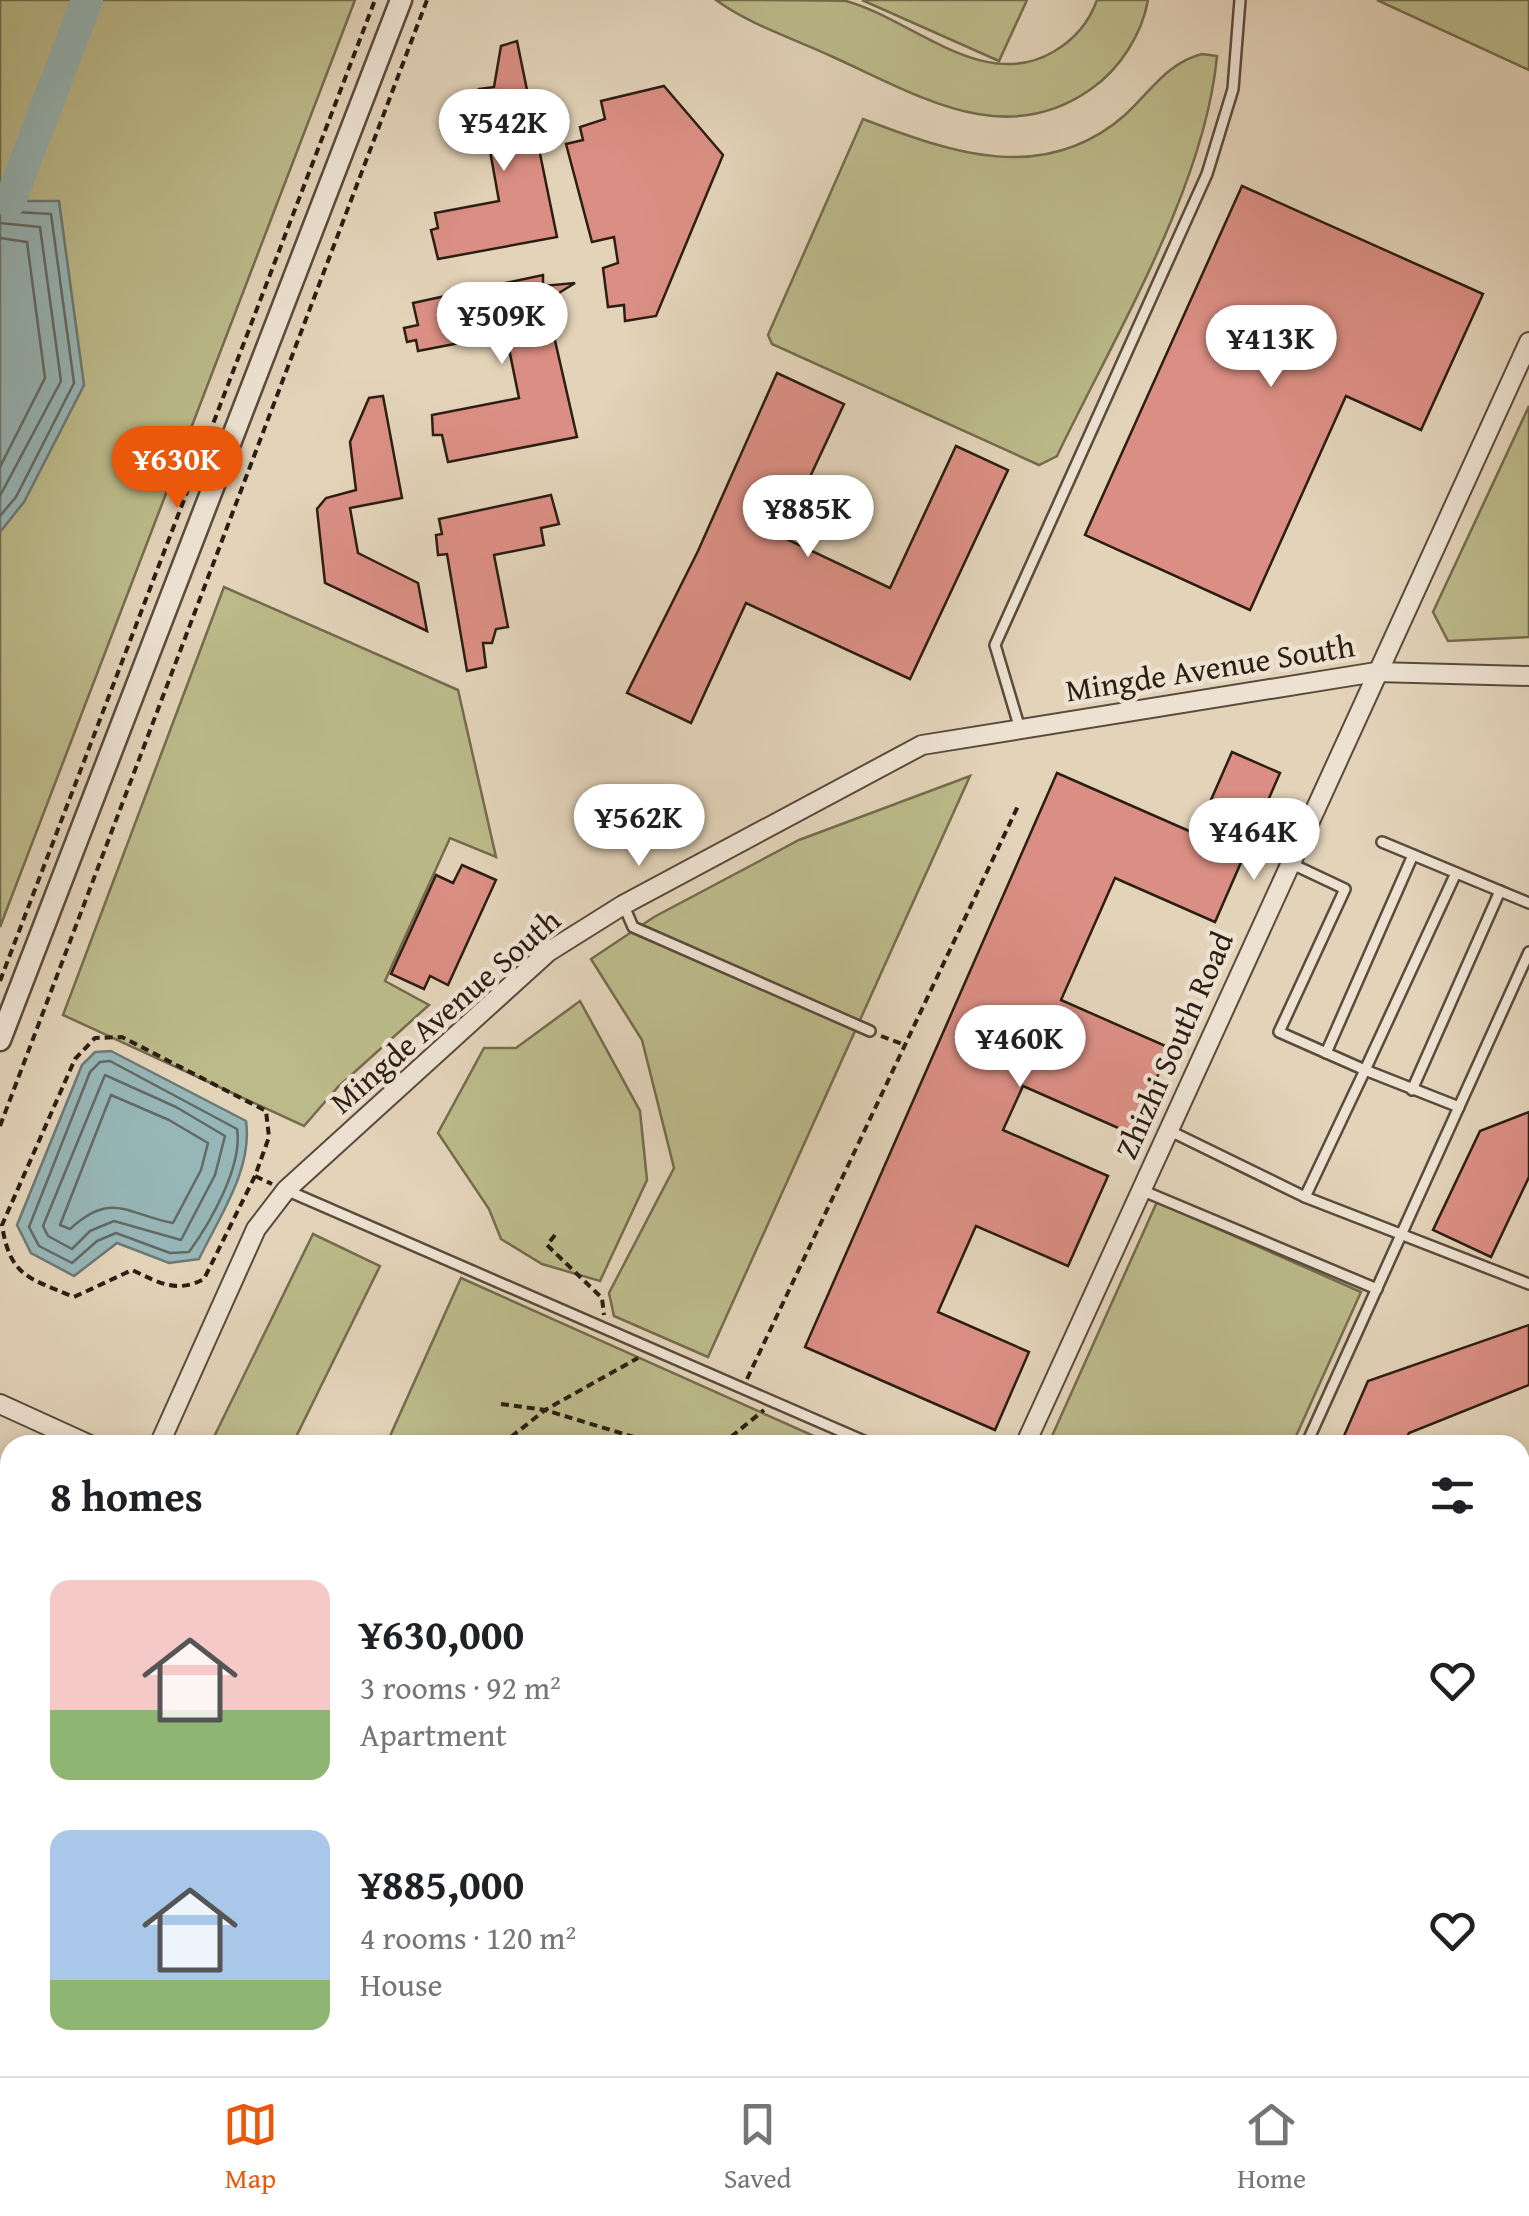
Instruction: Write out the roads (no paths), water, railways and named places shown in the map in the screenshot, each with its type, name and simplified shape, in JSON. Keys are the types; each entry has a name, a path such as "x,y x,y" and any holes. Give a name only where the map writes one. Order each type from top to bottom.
{"street":[{"path":"0,1040 400,0"},
{"name":"Zhizhi South Road","path":"1030,1435 1529,342"},
{"name":"Mingde Avenue South","path":"163,1435 256,1229 286,1190 548,952 623,905 922,745 1376,672 1529,676"},
{"path":"0,1404 68,1435"}],"lane":[{"path":"1020,730 995,645 1207,174 1233,89 1240,0"},
{"path":"1382,842 1529,904"},
{"path":"1326,1053 1413,855"},
{"path":"1289,863 1345,889 1280,1032 1459,1107"},
{"path":"1305,1198 1456,873"},
{"path":"1412,1090 1500,891"},
{"path":"623,905 633,927 870,1031"},
{"path":"1311,1435 1529,952"},
{"path":"1168,1130 1305,1198 1529,1284"},
{"path":"286,1190 850,1435"},
{"path":"1141,1190 1377,1289"}],"water":[{"path":"0,201 59,201 84,385 24,502 0,532"},
{"path":"111,1051 246,1121 247,1139 233,1192 199,1259 169,1263 117,1243 74,1276 31,1253 17,1225 82,1065 95,1052"}],"waterway":[{"path":"10,201 87,0"}]}
